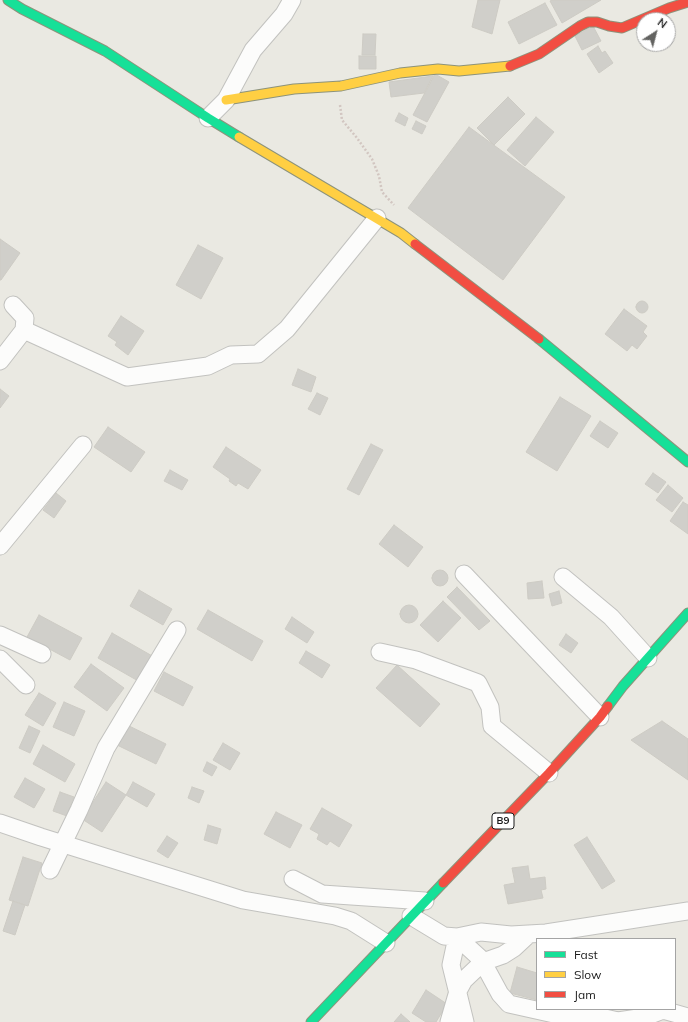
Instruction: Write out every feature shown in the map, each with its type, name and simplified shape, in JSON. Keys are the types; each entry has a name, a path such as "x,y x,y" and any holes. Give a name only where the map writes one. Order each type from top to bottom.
{"main road":[{"path":"8,0 22,9 105,51 208,118 401,233 561,356 688,462"},
{"path":"226,100 294,89 341,86 400,73 438,70 458,71 511,66 539,54 588,22 597,22 622,28 669,8 688,2"},
{"name":"B9","path":"311,1022 549,773 600,717 623,686 688,613"}],"street":[{"path":"208,118 226,100 253,50 284,14 292,0"},
{"path":"24,330 127,377 208,366 231,355 258,354 287,329 377,218"},
{"path":"0,361 24,330 25,318 14,305"},
{"path":"0,546 83,445"},
{"path":"464,574 600,717"},
{"path":"563,577 611,617 648,658"},
{"path":"50,870 79,810 106,748 177,630"},
{"path":"0,635 42,654"},
{"path":"380,652 416,660 478,683 490,707 492,726 549,773"},
{"path":"0,659 26,685"},
{"path":"0,823 243,900 335,916 351,921 386,943"},
{"path":"293,878 322,894 425,901"},
{"path":"411,916 444,936 457,937 481,932 511,935 546,933 688,911"},
{"path":"449,1022 458,991 464,980 483,962 502,956 514,948 529,934"},
{"path":"457,937 481,959 500,994 508,1004 554,1014 575,1017 592,1015 618,1021 645,1017 663,1010 688,1017"},
{"path":"457,937 451,965 465,1022"}],"path":[{"path":"341,86 340,100 342,120 372,159 379,176 382,192 397,208"}],"building":[{"path":"478,0 500,0 492,34 472,27"},
{"path":"601,0 562,23 550,1"},
{"path":"545,3 557,25 519,44 508,22"},
{"path":"593,26 601,41 582,50 575,36"},
{"path":"363,34 376,34 375,55 362,55"},
{"path":"598,46 602,53 605,51 613,63 599,73 587,54"},
{"path":"359,56 376,56 376,69 359,69"},
{"path":"435,74 449,82 427,122 413,115"},
{"path":"433,76 424,93 391,97 389,82"},
{"path":"508,97 525,114 494,145 477,128"},
{"path":"399,113 408,118 405,126 395,121"},
{"path":"536,117 554,132 525,166 507,150"},
{"path":"416,121 426,126 422,134 412,129"},
{"path":"469,127 565,197 503,280 408,208"},
{"path":"0,239 20,253 1,280 0,280"},
{"path":"198,245 223,258 201,299 176,285"},
{"path":"644,301 647,302 647,312 640,313 637,312 636,305 637,302"},
{"path":"624,309 647,326 643,332 647,336 637,349 632,345 627,351 605,334"},
{"path":"121,316 144,331 128,355 115,345 117,342 108,336"},
{"path":"298,369 316,377 311,392 292,385"},
{"path":"0,389 9,396 0,408"},
{"path":"317,393 328,398 320,415 308,409"},
{"path":"560,397 591,416 557,471 526,452"},
{"path":"600,421 618,433 608,448 590,436"},
{"path":"108,427 145,452 131,472 94,447"},
{"path":"371,444 383,450 359,495 347,489"},
{"path":"226,447 261,470 248,489 238,483 236,486 229,481 230,479 213,467"},
{"path":"170,470 188,480 182,490 164,481"},
{"path":"653,473 666,482 658,493 645,484"},
{"path":"668,485 683,498 672,512 656,500"},
{"path":"56,493 66,501 54,518 43,510"},
{"path":"683,502 688,505 688,534 670,521"},
{"path":"394,525 423,547 408,567 379,544"},
{"path":"440,570 446,572 448,578 446,584 440,586 434,584 432,578 434,572"},
{"path":"542,581 544,598 528,599 527,583"},
{"path":"457,587 490,621 479,630 447,597"},
{"path":"139,590 172,609 163,625 130,606"},
{"path":"559,591 562,603 552,606 549,594"},
{"path":"443,601 461,618 438,642 420,625"},
{"path":"409,605 415,608 418,614 415,620 409,623 403,620 400,614 403,608"},
{"path":"208,610 263,641 252,661 197,629"},
{"path":"39,615 82,638 70,660 27,637"},
{"path":"292,617 314,632 307,643 285,629"},
{"path":"112,633 154,657 140,682 98,658"},
{"path":"566,634 578,643 571,653 559,645"},
{"path":"306,651 330,665 322,678 299,663"},
{"path":"91,664 124,688 107,711 74,687"},
{"path":"397,665 440,704 420,727 376,688"},
{"path":"164,672 193,687 183,706 154,691"},
{"path":"39,693 56,703 43,726 25,715"},
{"path":"64,702 85,711 74,736 53,727"},
{"path":"662,721 688,739 688,780 631,740"},
{"path":"125,724 166,744 156,764 115,744"},
{"path":"29,726 40,731 30,753 19,748"},
{"path":"223,743 240,753 230,770 213,760"},
{"path":"43,745 75,764 65,782 33,764"},
{"path":"207,762 217,767 212,776 203,771"},
{"path":"25,778 45,789 34,808 14,797"},
{"path":"106,782 126,795 102,832 82,819"},
{"path":"133,782 155,794 147,807 126,795"},
{"path":"192,787 204,791 199,803 188,798"},
{"path":"60,792 74,797 67,816 53,811"},
{"path":"322,808 352,825 339,847 330,841 327,845 317,839 319,834 310,829"},
{"path":"276,812 302,825 290,848 264,834"},
{"path":"208,825 221,829 217,844 204,840"},
{"path":"167,836 178,843 168,858 157,851"},
{"path":"587,837 615,881 602,889 574,845"},
{"path":"23,857 42,863 28,906 9,900"},
{"path":"528,866 530,879 545,877 546,889 541,890 543,898 508,904 504,885 515,883 512,868"},
{"path":"13,901 25,905 15,935 3,931"},
{"path":"517,967 536,973 536,1000 510,993"},
{"path":"426,990 447,1004 436,1022 426,1022 412,1013"},
{"path":"401,1014 410,1022 394,1022"}],"traffic: fast":[{"path":"8,0 22,9 105,51 239,137"},
{"path":"539,339 688,462"},
{"path":"608,706 623,686 688,613"},
{"path":"311,1022 443,883"}],"traffic: slow":[{"path":"226,100 294,89 341,86 400,73 438,69 459,71 510,66"},
{"path":"239,137 401,233 415,244"}],"traffic: jam":[{"path":"510,66 539,54 588,22 597,22 622,28 669,8 688,2"},
{"path":"415,244 539,339"},
{"path":"443,883 549,773 600,717 608,706"}]}
